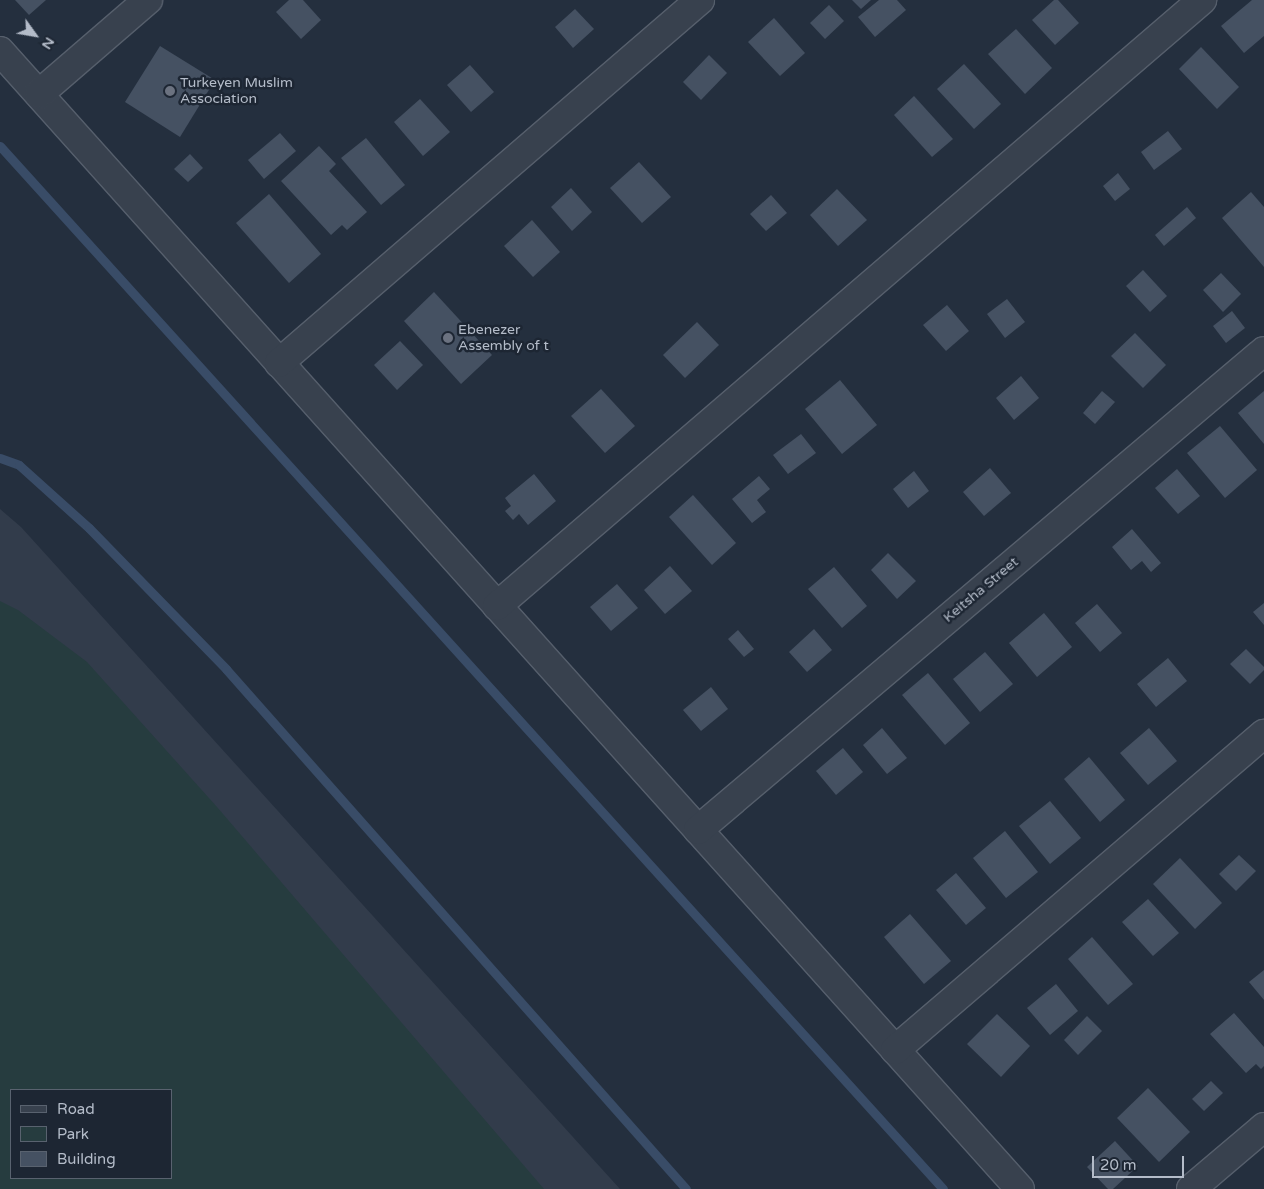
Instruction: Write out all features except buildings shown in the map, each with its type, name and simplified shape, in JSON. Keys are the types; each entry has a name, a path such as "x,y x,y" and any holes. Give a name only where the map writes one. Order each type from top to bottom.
{"street":[{"path":"38,94 148,0"},
{"path":"279,363 700,0"},
{"path":"497,606 1202,0"},
{"path":"0,51 1020,1189"},
{"name":"Keitsha Street","path":"698,830 1264,351"},
{"path":"895,1050 1264,734"},
{"path":"1192,1189 1264,1127"}],"shaded area":[{"path":"0,509 21,527 620,1189 0,1189"}],"green space":[{"path":"0,601 18,610 87,662 217,807 544,1189 0,1189"}],"waterway":[{"path":"0,146 943,1189"},
{"path":"0,458 19,465 89,528 226,669 686,1189"}],"place":[{"name":"Turkeyen Muslim Association","path":"170,91"},
{"name":"Ebenezer Assembly of t","path":"448,338"}]}
